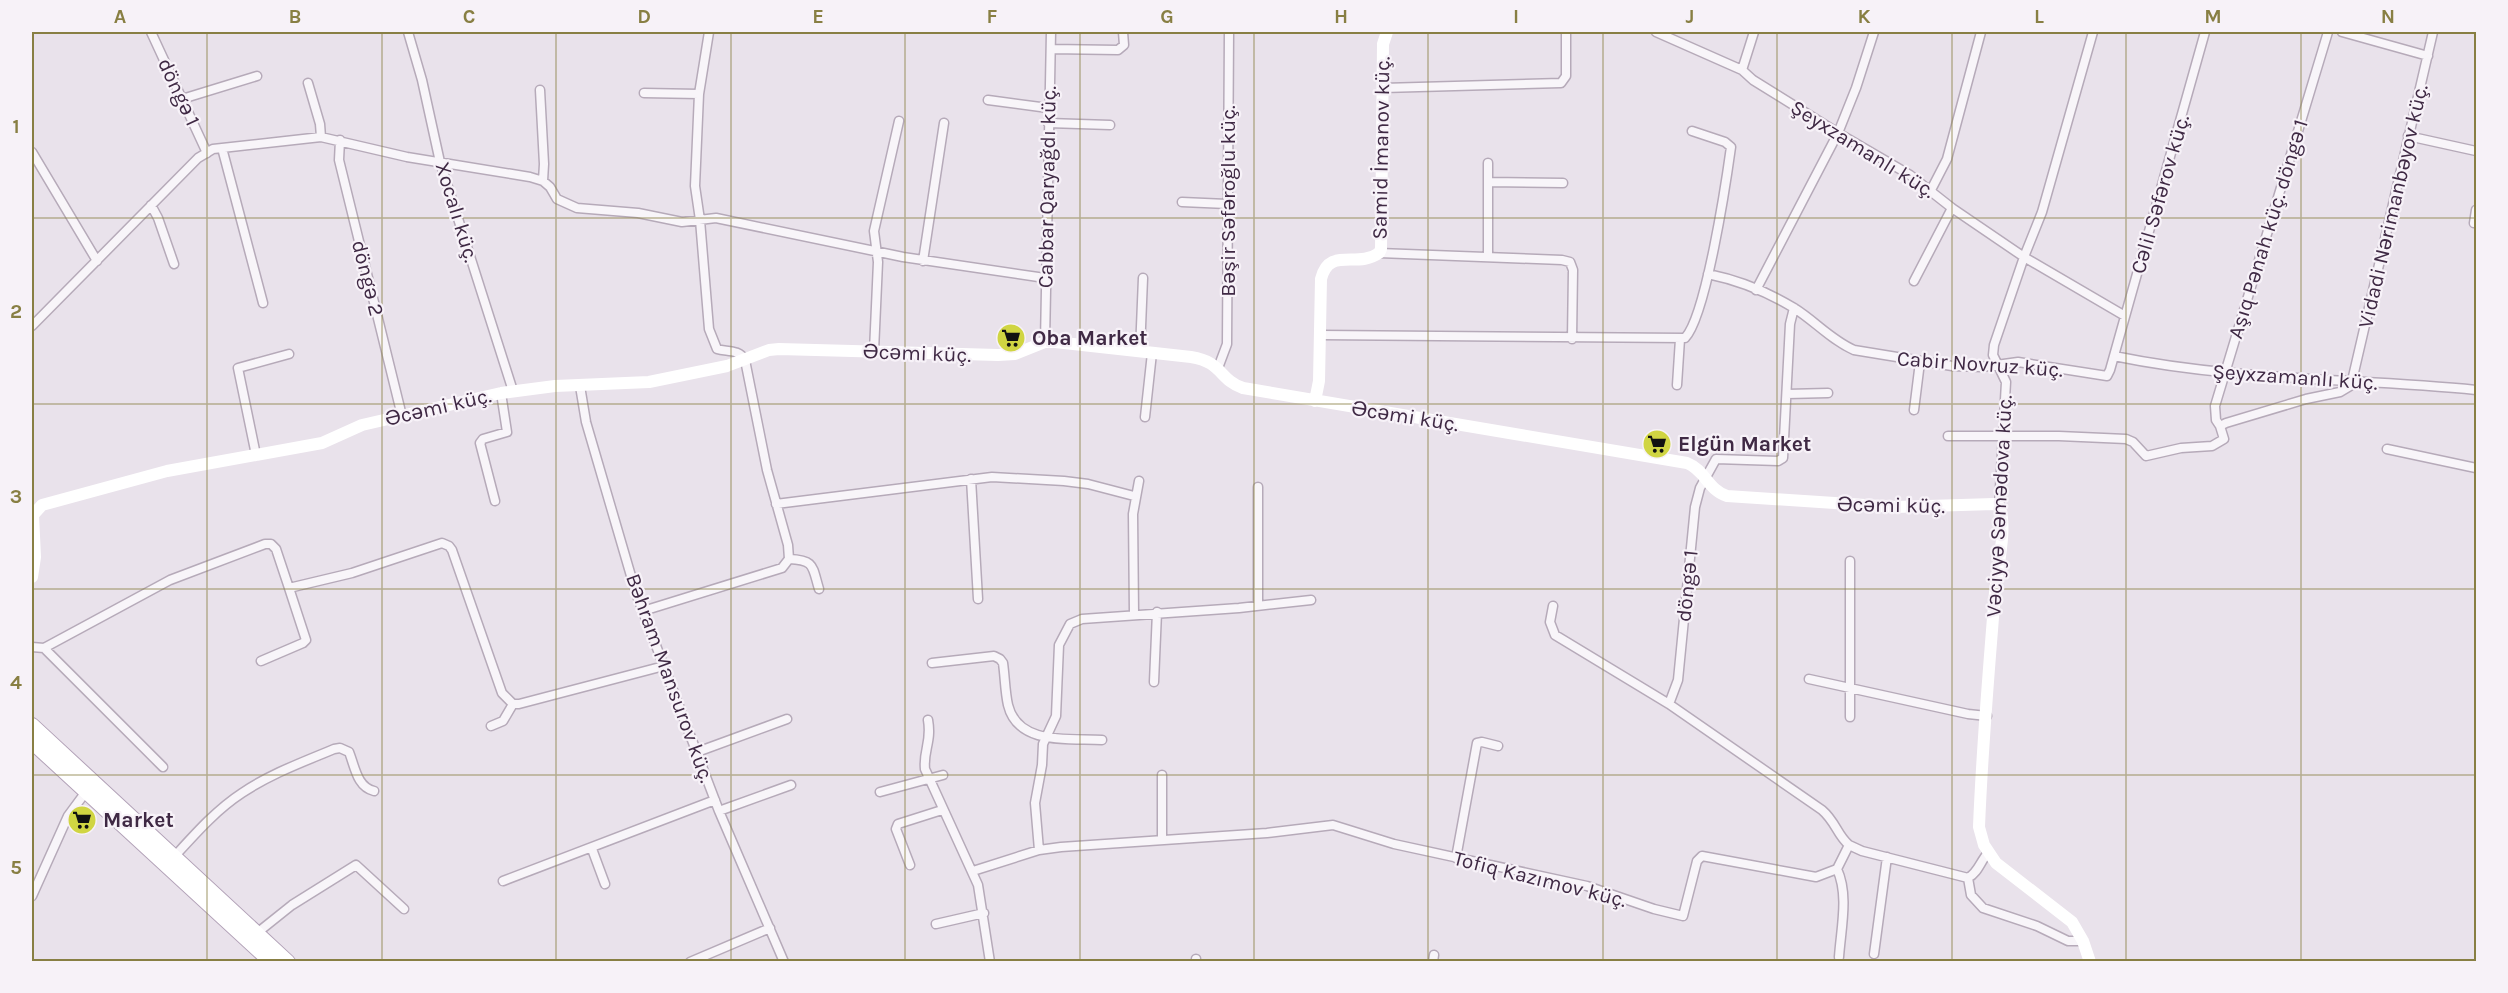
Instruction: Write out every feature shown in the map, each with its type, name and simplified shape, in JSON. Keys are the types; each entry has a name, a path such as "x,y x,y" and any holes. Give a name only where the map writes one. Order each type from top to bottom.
{"main road":[{"path":"32,725 288,962"},
{"path":"32,742 272,962"}],"street":[{"name":"döngə 1","path":"151,32 207,153"},
{"name":"Xocalı küç.","path":"408,32 422,80 440,162 507,392 507,432 483,439 480,448 495,501"},
{"path":"643,611 782,568 789,559 788,544 776,504 745,360 742,354 737,352 717,349 712,341 700,220 694,186 699,94 709,32"},
{"name":"Cabbar Qaryağdı küç.","path":"1045,342 1051,32"},
{"path":"1051,49 1118,50 1124,45 1124,32"},
{"name":"Bəşir Səfəroğlu küç.","path":"1218,368 1227,344 1229,32"},
{"name":"Samid İmanov küç.","path":"1315,401 1319,381 1321,279 1326,264 1332,261 1368,259 1379,253 1382,242 1384,32"},
{"path":"1383,88 1561,83 1566,76 1566,32"},
{"name":"Şeyxzamanlı küç.","path":"1656,32 1742,70 1753,80 1838,133 1910,174 1952,207 2024,257 2125,316"},
{"path":"1742,70 1754,32"},
{"path":"1756,290 1838,133 1856,88 1874,32"},
{"path":"1930,190 1947,159 1981,32"},
{"name":"Vəciyyə Səmədova küç.","path":"1988,852 1979,827 1995,590 2003,522 1999,506 2006,382 1993,355 1994,345 2042,212 2093,32"},
{"name":"Cəlil Səfərov küç.","path":"2114,356 2205,32"},
{"name":"Aşıq Pənah küç. döngə 1","path":"2220,426 2216,420 2215,406 2328,32"},
{"path":"2342,32 2428,56"},
{"name":"Vidadi Nərimanbəyov küç.","path":"2352,381 2433,32"},
{"path":"182,99 256,76"},
{"path":"308,83 320,124 321,137"},
{"path":"540,90 543,181"},
{"path":"644,93 699,94"},
{"path":"988,100 1048,108"},
{"path":"874,351 877,251 874,231 899,120"},
{"path":"923,261 944,123"},
{"path":"1048,123 1110,125"},
{"path":"1321,335 1572,339 1685,338 1693,327 1708,274 1731,147 1725,142 1692,131"},
{"path":"2408,136 2476,151"},
{"path":"32,326 188,167 207,153 222,148 321,137 407,157 530,177 543,181 550,187 557,199 577,208 638,213 672,221 727,220 923,261 1045,278"},
{"name":"döngə 2","path":"340,140 339,160 402,416"},
{"path":"222,148 263,303"},
{"path":"32,152 97,261"},
{"path":"1488,163 1488,257"},
{"path":"1488,182 1563,183"},
{"path":"1182,202 1227,204"},
{"path":"151,205 158,218 174,264"},
{"path":"1914,281 1952,207"},
{"path":"2474,223 2476,210"},
{"path":"1379,253 1570,262 1574,270 1572,339"},
{"name":"Cabir Novruz küç.","path":"1708,274 1730,279 1794,308 1841,344 1854,350 1920,362 1982,367 1996,364 2029,363 2107,376 2114,356"},
{"path":"1143,278 1146,352 1145,417"},
{"name":"döngə 1","path":"1669,704 1678,680 1695,507 1705,477 1716,459 1778,461 1783,458 1790,324 1794,308"},
{"path":"1677,385 1680,339"},
{"name":"Əcəmi küç.","path":"32,577 35,550 32,515 42,505 167,471 322,443 354,428 507,392 555,386 649,382 718,368 769,350 780,349 998,355 1023,352 1045,342 1204,359 1218,368 1232,383 1243,388 1693,465 1719,494 1735,497 1885,506 1986,504 1999,506"},
{"path":"256,455 238,368 289,354"},
{"name":"Şeyxzamanlı küç.","path":"2114,356 2225,374 2476,390"},
{"path":"1914,410 1920,362"},
{"path":"1948,436 2059,436 2126,439 2146,456 2151,456 2169,450 2220,443 2224,439 2224,434 2220,426 2306,399 2340,392 2350,386 2352,381"},
{"name":"Bəhram Mansurov küç.","path":"580,386 586,422 643,611 715,801 784,962"},
{"path":"1787,394 1828,393"},
{"path":"2387,449 2476,468"},
{"path":"776,504 992,477 1088,484 1134,496"},
{"path":"971,479 978,599"},
{"path":"1134,614 1134,496 1138,481"},
{"path":"1258,487 1258,605"},
{"path":"32,647 44,648 170,580 265,544 271,544 276,549 306,640 261,661"},
{"path":"289,588 352,573 434,544 448,546 502,693 513,704 664,666"},
{"path":"789,559 807,560 812,564 819,590"},
{"path":"1850,561 1850,717"},
{"path":"1039,850 1035,803 1046,736 1056,716 1059,645 1064,632 1071,624 1082,619 1311,600"},
{"path":"1553,606 1550,622 1555,635 1669,704 1822,810 1831,817 1840,837 1849,845 1968,878 1973,875 1988,852 2005,871 2066,916 2083,941 2090,962"},
{"path":"1154,682 1157,612"},
{"path":"44,648 164,767"},
{"path":"932,663 994,656 1003,663 1009,707 1022,728 1034,735 1102,740"},
{"path":"1809,679 1968,714 1987,716"},
{"path":"491,726 503,721 513,704"},
{"path":"697,752 787,719"},
{"path":"928,720 931,737 924,760 928,780 973,870 984,913 990,962"},
{"path":"1456,858 1477,743 1498,746"},
{"path":"174,856 224,806 243,792 334,749 340,748 349,752 361,784 366,789 374,791"},
{"path":"880,792 943,775"},
{"path":"1162,776 1162,839"},
{"path":"719,810 791,785"},
{"path":"32,896 68,816 85,793"},
{"path":"503,881 715,801"},
{"path":"910,866 896,829 898,824 942,810"},
{"name":"Tofiq Kazımov küç.","path":"973,870 1039,850 1162,839 1267,833 1333,825 1394,844 1587,886 1654,909 1683,916 1697,861 1702,856 1816,877 1838,869"},
{"path":"1839,957 1844,896 1838,869 1849,845"},
{"path":"592,849 605,884"},
{"path":"1874,954 1887,857"},
{"path":"257,933 292,905 356,865 404,909"},
{"path":"1968,878 1971,895 1983,908 2044,929 2068,941 2083,941"},
{"path":"936,924 984,913"},
{"path":"690,962 770,928"}],"place":[{"name":"Oba Market","path":"1011,338"},
{"name":"Elgün Market","path":"1657,444"},
{"name":"Market","path":"82,820"}]}
